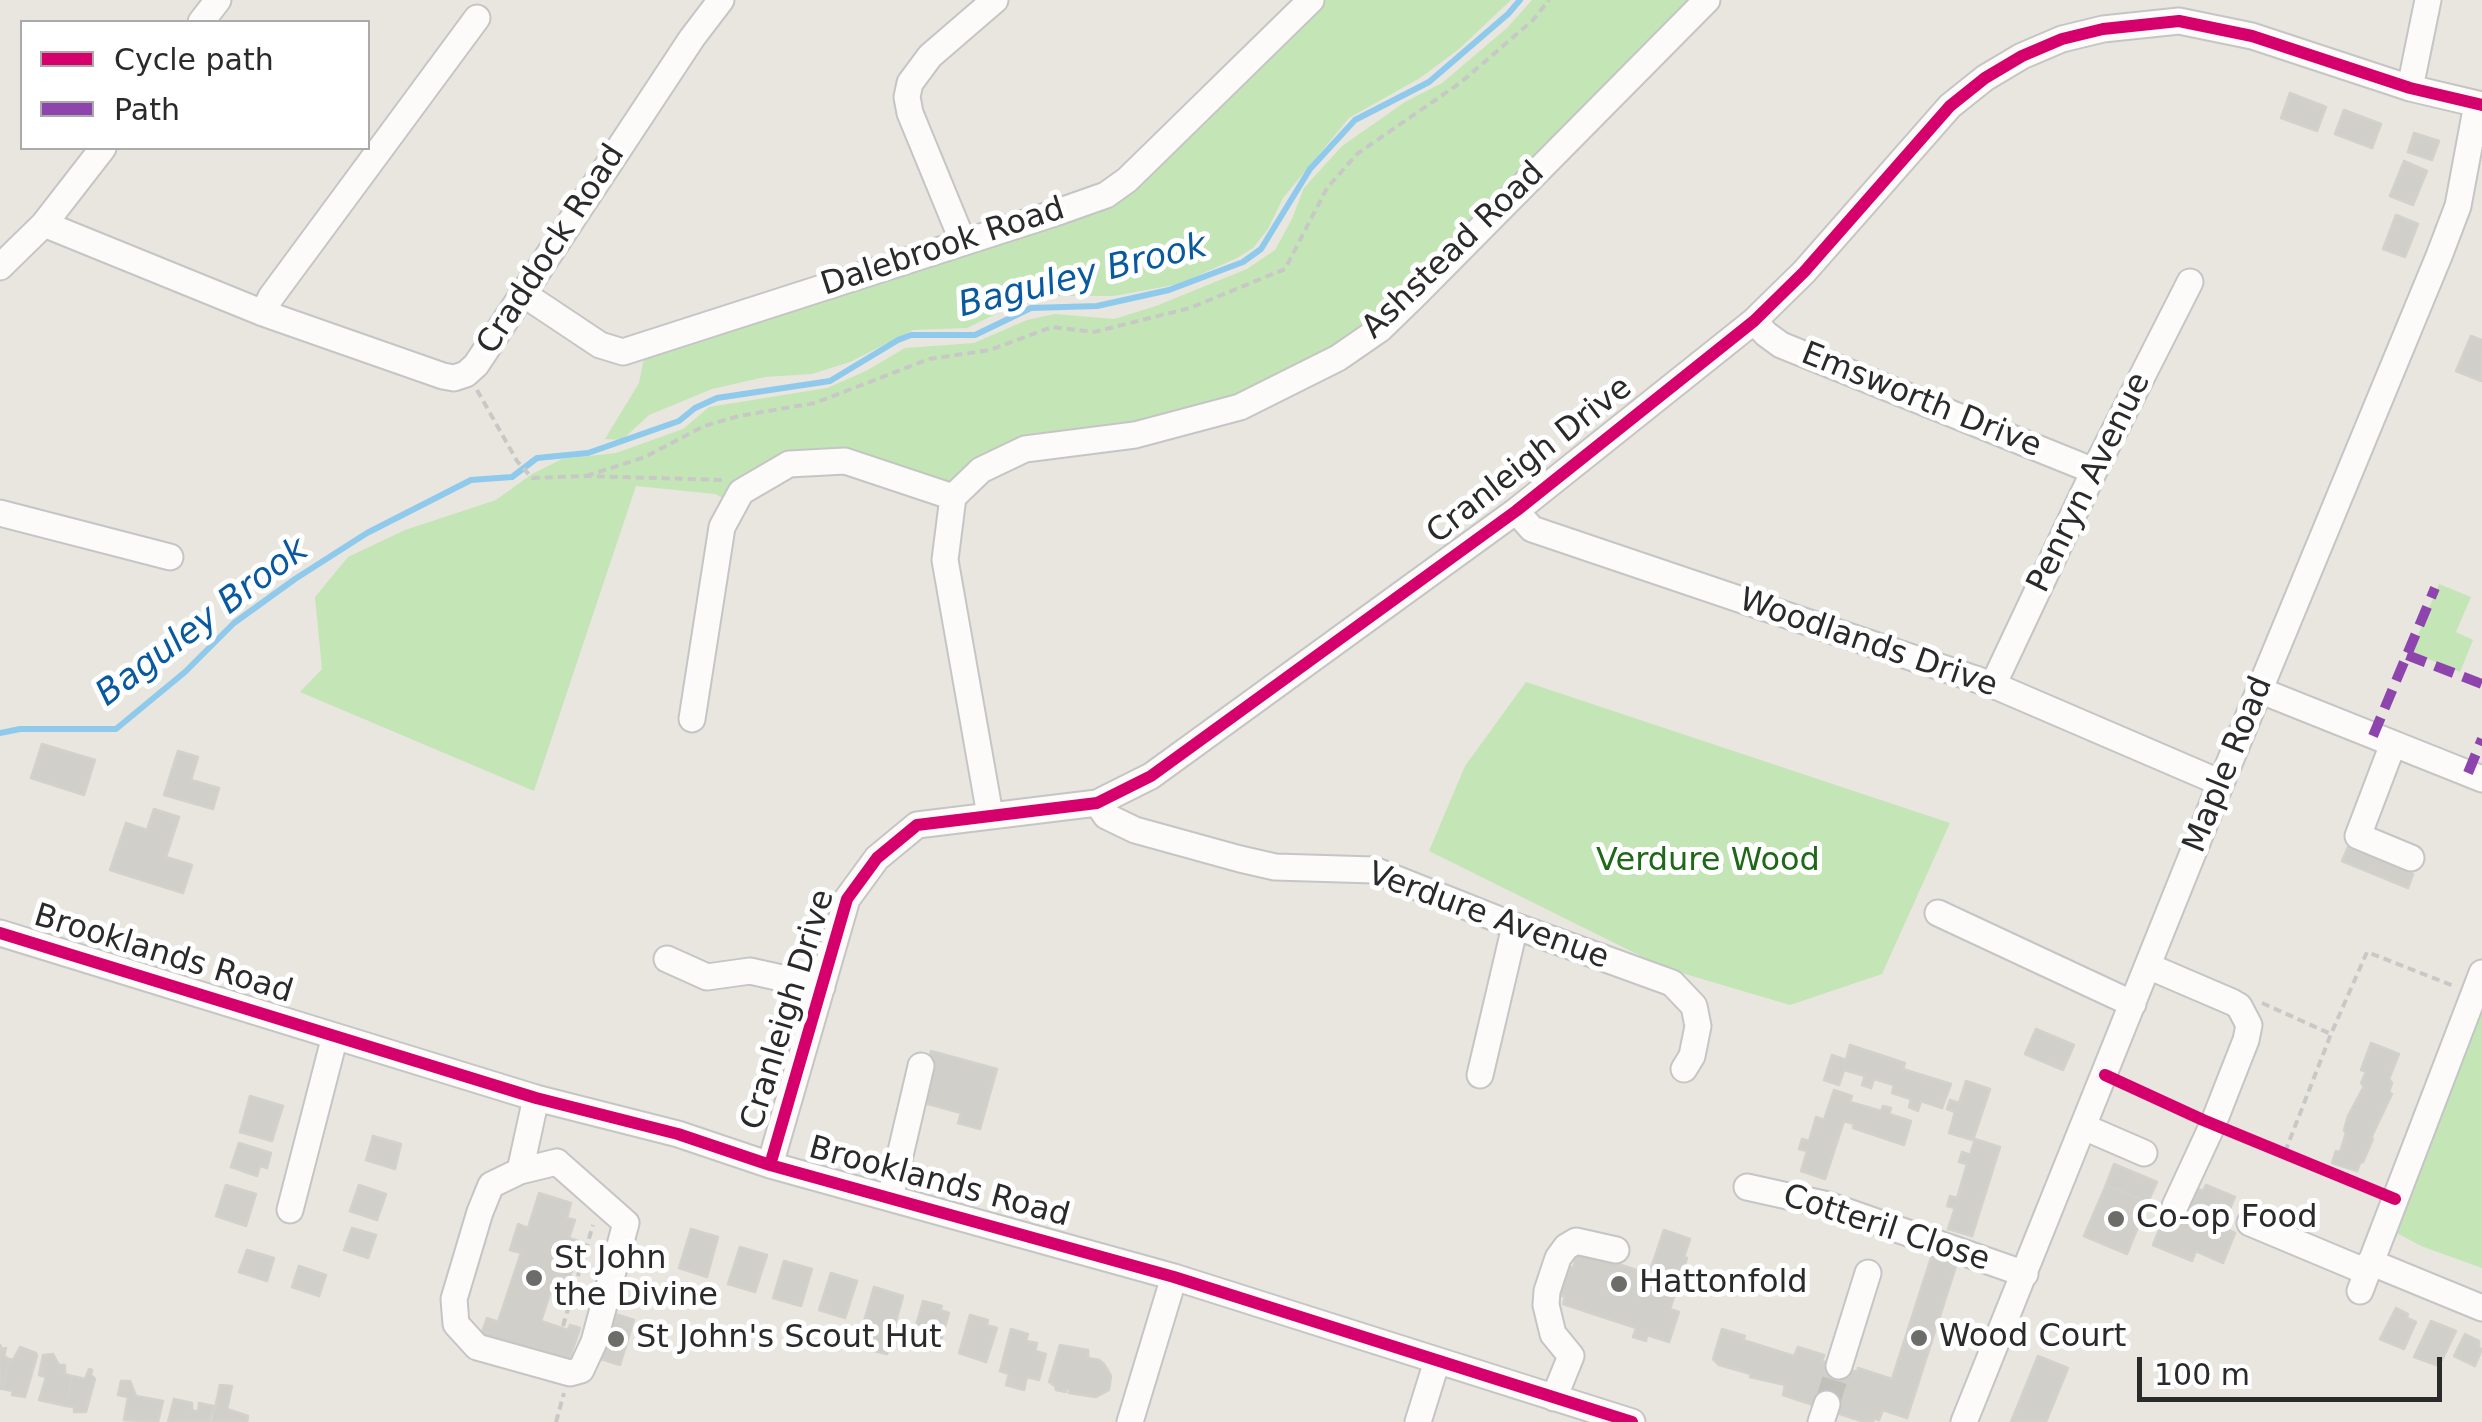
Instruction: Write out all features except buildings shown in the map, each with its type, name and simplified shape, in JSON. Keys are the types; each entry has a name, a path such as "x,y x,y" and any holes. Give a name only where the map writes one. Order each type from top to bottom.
{"street":[{"path":"202,20 218,0"},
{"name":"Craddock Road","path":"44,224 264,312 454,378 466,374 476,364 692,38 722,0"},
{"path":"963,242 910,114 907,97 910,83 930,56 995,0"},
{"name":"Dalebrook Road","path":"522,293 600,345 623,352 1106,195 1127,180 1311,0"},
{"name":"Ashstead Road","path":"953,497 981,470 1025,449 1135,435 1240,407 1338,358 1380,328 1416,294 1707,0"},
{"path":"2410,88 2428,0"},
{"name":"Cranleigh Drive","path":"770,1165 846,899 876,858 918,825 1097,803 1151,776 1516,511 1754,321 1804,272 1916,141 1985,78 2062,39 2180,11 2410,88 2480,104"},
{"path":"264,312 271,297 477,18"},
{"name":"Maple Road","path":"1964,1422 2220,783 2458,206 2480,104"},
{"path":"0,267 44,224 101,150"},
{"name":"Penryn Avenue","path":"1993,685 2094,471 2190,282"},
{"name":"Emsworth Drive","path":"1754,321 1782,345 2094,471"},
{"path":"692,720 722,526 740,492 789,464 845,461 953,497 945,560 990,815"},
{"name":"Woodlands Drive","path":"1516,511 1532,529 1993,685 2220,783"},
{"path":"0,513 170,557"},
{"path":"2259,690 2482,779"},
{"path":"2393,744 2358,836 2411,858"},
{"name":"Verdure Avenue","path":"1097,803 1106,816 1135,830 1275,867 1374,870 1672,984 1694,1006 1698,1026 1692,1056 1684,1069"},
{"path":"1938,913 2133,1004"},
{"path":"1480,1074 1515,926"},
{"name":"Brooklands Road","path":"0,933 536,1098 678,1134 770,1165 1174,1277 1632,1422"},
{"path":"667,959 707,977 750,971 822,987"},
{"path":"2148,966 2232,1002 2242,1009 2249,1025 2213,1124 2174,1206"},
{"path":"2366,1275 2478,983"},
{"path":"290,1210 335,1036"},
{"path":"890,1198 922,1066"},
{"path":"520,1170 536,1098"},
{"path":"2084,1127 2144,1154"},
{"path":"557,1162 626,1223 594,1342 581,1370 570,1373 477,1347 456,1324 454,1299 491,1186 520,1170 557,1162"},
{"name":"Cotteril Close","path":"1747,1187 1828,1206 2024,1274"},
{"path":"2250,1223 2366,1275 2482,1308"},
{"path":"1554,1398 1571,1356 1553,1334 1546,1304 1558,1258 1576,1241 1616,1250"},
{"path":"1838,1366 1868,1273"},
{"path":"1130,1422 1174,1277"},
{"path":"1418,1422 1437,1361"}],"path":[{"path":"586,476 645,457 704,426 815,403 929,359 990,350 1052,328 1094,332 1190,308 1285,269 1326,188 1357,154 1460,83 1533,20 1549,0"},
{"path":"466,374 517,461 532,478 723,480 740,492"},
{"path":"2285,1152 2367,952 2478,983"},
{"path":"2242,1009 2254,1000 2331,1034"},
{"path":"2270,1146 2303,1160"},
{"path":"563,1326 594,1223"},
{"path":"566,1317 580,1322"},
{"path":"556,1422 570,1373"}],"green space":[{"path":"1321,0 1511,0 1459,49 1420,78 1349,118 1283,198 1268,229 1253,248 1237,258 1179,284 1114,296 1025,300 967,328 913,330 850,362 812,374 765,377 712,389 649,415 622,440 605,439 639,383 644,357 1110,205"},
{"path":"1532,0 1693,0 1433,265 1368,323 1305,362 1226,400 1142,422 1026,434 976,460 951,490 838,452 729,501 715,494 636,486 534,791 300,692 322,669 315,597 348,557 405,530 496,500 532,474 562,459 616,453 683,429 709,407 827,388 905,348 974,343 1027,320 1055,314 1114,319 1247,269 1275,250 1304,188 1342,146 1405,102 1442,83 1507,28"},
{"path":"2439,584 2471,597 2456,632 2473,640 2460,672 2411,652"},
{"name":"Verdure Wood","path":"1526,682 1950,823 1882,974 1790,1005 1665,968 1429,851 1465,766"},
{"path":"2482,997 2482,1268 2421,1246 2391,1230"}],"waterway":[{"name":"Baguley Brook","path":"0,733 20,729 116,729 185,672 234,623 295,579 367,533 471,480 512,477 537,458 588,453 679,421 717,398 830,381 911,335 975,335 1031,308 1097,306 1169,290 1243,262 1261,249 1310,169 1355,120 1429,82 1520,0"}],"tunnel":[{"path":"1827,1404 1839,1366"}],"marked path":[{"path":"2373,736 2435,588"},
{"path":"2407,655 2482,684"},
{"path":"2468,773 2482,739"}],"cycle path":[{"path":"770,1165 847,899 877,858 917,825 1097,803 1151,776 1516,511 1754,321 1804,272 1950,106 1985,78 2062,39 2103,29 2179,21 2252,36 2410,88 2482,105"},
{"path":"0,933 536,1098 678,1134 770,1165 1174,1277 1632,1422"},
{"path":"2105,1075 2395,1199"}],"place":[{"name":"Co-op Food","path":"2116,1219"},
{"name":"St John the Divine","path":"534,1278"},
{"name":"Hattonfold","path":"1619,1284"},
{"name":"Wood Court","path":"1919,1338"},
{"name":"St John's Scout Hut","path":"616,1339"}]}
